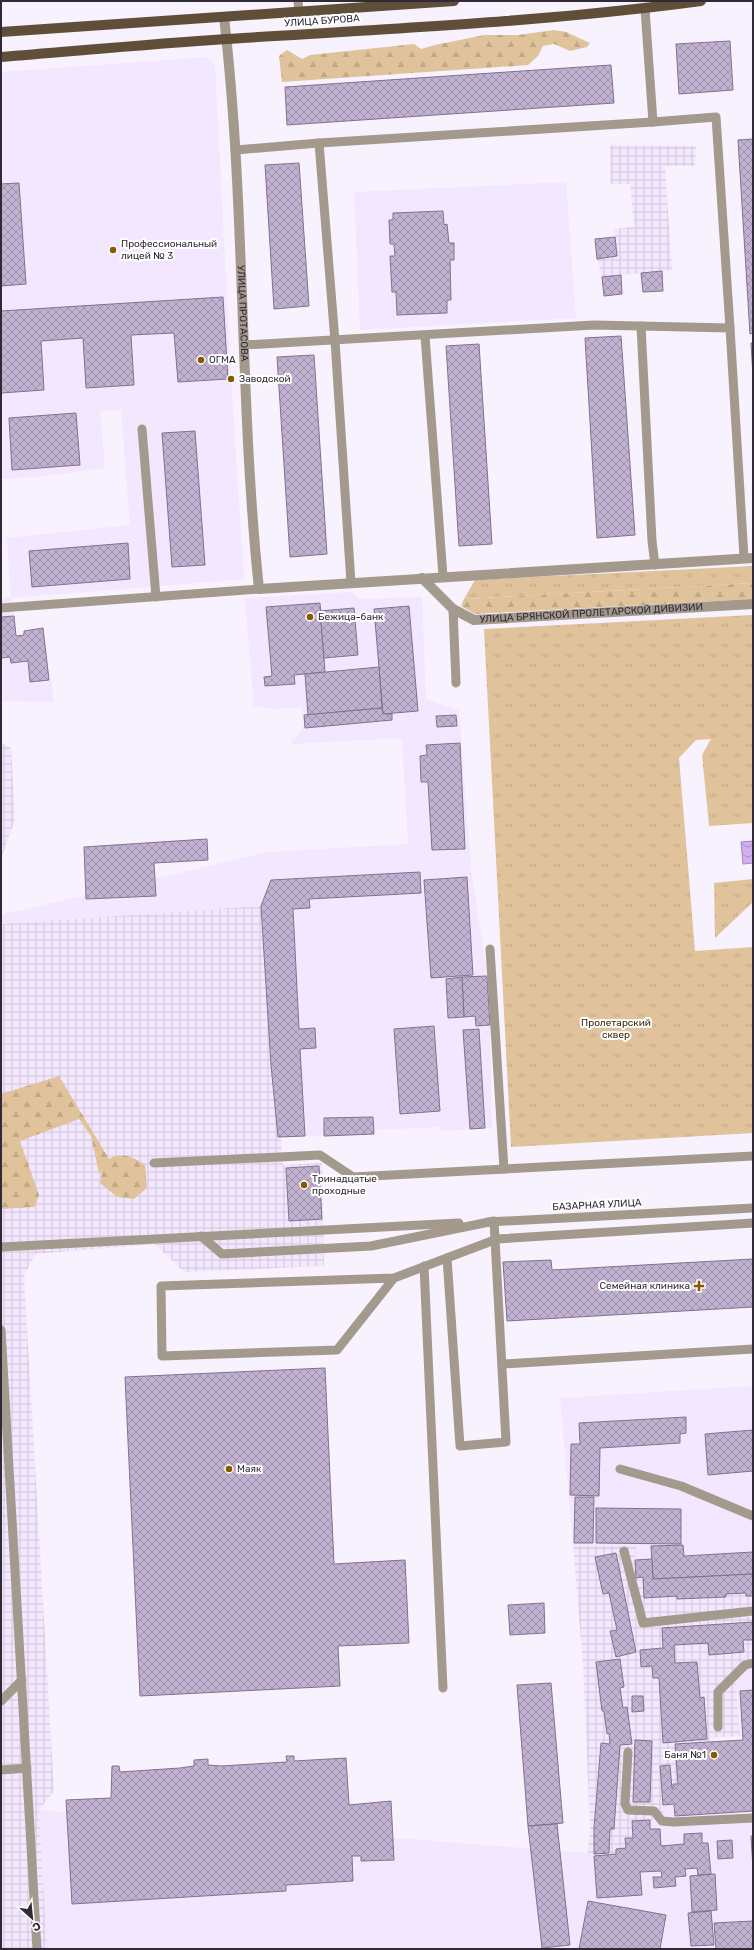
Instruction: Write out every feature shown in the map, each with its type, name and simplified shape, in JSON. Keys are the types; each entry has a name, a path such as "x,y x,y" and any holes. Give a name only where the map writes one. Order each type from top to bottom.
{"main road":[{"name":"УЛИЦА БУРОВА","path":"1,32 454,1"},
{"name":"УЛИЦА БУРОВА","path":"1,57 226,39 298,36 645,9 701,1"}],"street":[{"name":"УЛИЦА ПРОТАСОВА","path":"224,17 236,150 244,345 259,589"},
{"path":"259,589 443,576 655,565 749,558"},
{"name":"УЛИЦА БРЯНСКОЙ ПРОЛЕТАРСКОЙ ДИВИЗИИ","path":"422,578 453,609 474,620 753,604"}],"lane":[{"path":"298,1 299,12"},
{"path":"645,9 653,122"},
{"path":"236,150 319,143 716,117 730,328 749,558"},
{"path":"319,143 335,341 351,582"},
{"path":"244,345 425,336 594,325 730,328"},
{"path":"641,326 652,541 655,565"},
{"path":"425,336 443,576"},
{"path":"142,429 156,597"},
{"path":"1,608 259,589"},
{"path":"453,609 456,683"},
{"path":"490,949 504,1169"},
{"path":"154,1163 320,1155 353,1177 753,1156"},
{"name":"БАЗАРНАЯ УЛИЦА","path":"1,1247 753,1208"},
{"path":"201,1236 222,1254 371,1246 494,1221 506,1442 460,1446 447,1258"},
{"path":"394,1278 337,1350 162,1356 161,1286 394,1278 495,1240 753,1223"},
{"path":"424,1266 443,1688"},
{"path":"1,1330 5,1457 22,1680 37,1949"},
{"path":"502,1364 753,1349"},
{"path":"620,1469 681,1486 753,1516"},
{"path":"624,1551 643,1623 753,1611"},
{"path":"718,1727 718,1692 745,1665 753,1663"},
{"path":"1,1701 22,1680"},
{"path":"628,1752 625,1804 628,1810 654,1811 662,1821 674,1822 753,1818"},
{"path":"1,1770 27,1768"}],"shaded area":[{"name":"Профессиональный лицей № 3","path":"207,57 215,65 232,394 244,579 11,598 14,616 1,617 1,598 11,597 7,538 130,525 121,410 100,411 105,468 45,476 2,479 1,72"},
{"path":"610,145 696,146 695,166 665,166 672,270 602,277 597,259 617,256 614,229 634,227 630,184 610,184"},
{"path":"566,182 576,318 360,330 354,192"},
{"path":"352,592 359,599 422,597 426,699 459,710 471,867 487,976 490,1025 492,1128 440,1131 440,1127 374,1130 374,1134 278,1137 261,906 1,924 1,915 268,852 408,844 402,738 291,744 304,725 301,708 270,709 254,706 245,598"},
{"path":"10,657 11,663 28,661 30,682 49,680 52,682 53,702 1,701 1,658"},
{"path":"1,743 11,748 15,819 1,859"},
{"path":"261,906 283,1165 322,1163 324,1266 184,1272 155,1244 35,1254 24,1276 54,1791 39,1810 47,1949 1,1949 1,924"},
{"path":"753,1386 753,1574 635,1560 636,1546 573,1546 560,1398"},
{"path":"573,1546 636,1546 635,1560 652,1559 753,1574 753,1668 735,1670 740,1736 710,1738 710,1742 675,1744 678,1784 673,1784 673,1789 670,1765 660,1766 664,1819 632,1821 633,1838 625,1838 626,1848 616,1849 616,1854 594,1856 588,1853 590,1827 583,1664"},
{"path":"753,1668 753,1949 47,1949 39,1810 588,1853 594,1856 616,1854 616,1849 625,1838 634,1821 650,1820 660,1766 670,1765 672,1789 675,1744 742,1740 735,1670"}],"green space":[{"path":"554,30 566,32 590,43 587,47 570,51 554,44 543,46 538,56 528,65 282,82 279,56 287,50 302,59 310,55 414,44 421,49 484,35 518,35"},
{"path":"753,566 753,583 464,599 475,580"},
{"path":"753,583 753,599 475,614 461,606 464,599"},
{"name":"Пролетарский сквер","path":"753,615 753,823 709,826 702,755 711,739 696,740 679,758 695,951 753,947 753,1133 511,1147 484,629"},
{"path":"753,879 753,902 715,938 714,883"},
{"path":"59,1076 109,1159 118,1155 123,1155 145,1165 147,1188 134,1199 117,1197 100,1183 102,1173 99,1173 91,1136 79,1119 20,1141 39,1195 35,1207 1,1209 1,1094"}],"water":[{"path":"753,841 753,863 743,864 741,842"}],"building":[{"path":"730,41 733,90 679,94 676,44"},
{"path":"611,65 614,103 287,125 285,87"},
{"path":"753,139 753,333 750,334 738,140"},
{"path":"299,163 309,306 274,309 265,165"},
{"path":"19,183 26,284 1,286 1,184"},
{"path":"443,211 444,225 447,224 449,243 454,243 454,260 450,260 451,300 447,300 447,313 397,315 396,292 392,292 390,256 395,256 394,244 390,244 389,220 393,220 393,213"},
{"path":"615,237 617,256 597,259 595,239"},
{"path":"662,271 663,291 643,292 641,273"},
{"path":"621,275 622,294 604,296 602,277"},
{"name":"ОГМА","path":"223,297 228,379 178,382 174,333 131,335 134,385 86,388 83,338 41,341 44,390 1,393 1,311"},
{"path":"621,336 635,535 597,538 585,338"},
{"path":"751,343 753,343 753,377"},
{"path":"479,344 492,544 459,546 446,346"},
{"path":"314,355 327,554 290,557 277,357"},
{"path":"76,413 80,465 12,470 9,418"},
{"path":"195,431 205,565 172,567 162,433"},
{"path":"128,543 130,579 32,587 29,551"},
{"path":"320,603 325,672 294,675 295,684 265,686 264,677 272,676 266,607"},
{"path":"409,606 418,711 383,714 374,609"},
{"path":"354,608 358,655 324,658 320,611"},
{"path":"14,616 16,636 24,635 24,631 43,628 49,680 30,682 28,661 11,663 10,657 1,658 1,617"},
{"path":"379,667 382,708 308,715 305,674"},
{"path":"382,708 383,714 392,714 392,720 305,728 304,715"},
{"path":"456,715 457,726 437,727 436,716"},
{"path":"460,743 465,849 432,850 428,782 421,782 420,756 427,755 426,745"},
{"path":"207,839 208,860 154,863 156,896 86,899 84,847"},
{"path":"420,872 421,893 309,899 310,908 293,909 299,1029 315,1028 316,1048 300,1049 305,1136 278,1137 271,1065 261,906 271,880"},
{"path":"467,877 473,975 431,978 424,880"},
{"path":"487,976 490,1025 476,1026 475,1016 464,1017 462,977"},
{"path":"462,977 464,1017 448,1018 446,979"},
{"path":"434,1026 440,1111 400,1114 394,1029"},
{"path":"479,1029 485,1128 470,1129 463,1030"},
{"path":"373,1117 374,1134 324,1136 324,1118"},
{"name":"Тринадцатые проходные","path":"319,1166 322,1219 289,1221 286,1168"},
{"path":"753,1259 753,1307 507,1321 503,1262 551,1260 552,1270"},
{"name":"Маяк","path":"325,1368 334,1564 405,1560 409,1643 338,1646 340,1686 140,1696 125,1377"},
{"path":"686,1417 686,1433 680,1434 680,1443 600,1448 599,1496 570,1495 571,1444 580,1444 579,1423"},
{"path":"753,1430 753,1471 708,1475 705,1434"},
{"path":"575,1497 594,1497 593,1543 574,1543"},
{"path":"596,1508 681,1509 681,1544 596,1543"},
{"path":"683,1545 684,1556 753,1552 753,1574 653,1579 651,1546"},
{"path":"616,1553 636,1652 616,1657 610,1631 617,1630 609,1593 603,1594 595,1557"},
{"path":"652,1559 653,1579 753,1574 753,1596 746,1596 746,1593 726,1594 726,1597 677,1599 677,1596 644,1598 643,1577 636,1578 635,1560"},
{"path":"544,1603 545,1633 510,1635 508,1605"},
{"path":"753,1622 753,1640 743,1640 744,1652 709,1655 708,1643 674,1645 675,1663 697,1662 700,1698 704,1697 707,1739 663,1743 659,1678 653,1678 652,1666 641,1667 640,1650 663,1648 662,1628"},
{"path":"620,1659 624,1687 620,1688 623,1708 627,1707 632,1744 620,1745 614,1829 610,1829 609,1853 594,1854 594,1828 601,1743 610,1744 604,1711 602,1711 596,1662"},
{"path":"551,1683 563,1823 528,1826 517,1685"},
{"name":"Баня №1","path":"753,1690 753,1811 675,1816 674,1804 663,1805 660,1766 670,1765 673,1789 673,1784 678,1784 675,1744 743,1740 740,1691"},
{"path":"632,1696 643,1696 644,1711 632,1712"},
{"path":"635,1740 652,1741 650,1802 633,1802"},
{"path":"286,1756 294,1756 294,1761 346,1758 349,1805 391,1801 394,1860 361,1861 361,1856 352,1856 353,1881 286,1885 286,1891 72,1904 66,1800 111,1798 112,1766 119,1766 120,1772 194,1766 194,1760 208,1759 208,1765 221,1766 287,1762"},
{"path":"650,1820 650,1829 660,1829 661,1846 684,1844 684,1834 702,1833 702,1843 708,1843 711,1874 698,1875 697,1868 685,1869 686,1876 675,1877 676,1886 654,1888 653,1877 662,1877 661,1871 640,1872 642,1895 597,1898 594,1856 616,1854 616,1849 626,1848 625,1838 633,1838 632,1821"},
{"path":"557,1824 570,1945 542,1948 528,1826"},
{"path":"751,1836 753,1836 753,1869"},
{"path":"732,1840 733,1858 718,1859 717,1841"},
{"path":"715,1874 717,1910 692,1912 690,1876"},
{"path":"588,1901 666,1915 660,1949 579,1949"},
{"path":"711,1911 714,1945 691,1946 688,1913"},
{"path":"753,1921 753,1949 716,1949 714,1923"}],"place":[{"name":"Профессиональный лицей № 3","path":"113,250"},
{"name":"ОГМА","path":"201,360"},
{"name":"Заводской","path":"231,379"},
{"name":"Бежица-банк","path":"310,617"},
{"name":"Тринадцатые проходные","path":"304,1185"},
{"name":"Семейная клиника","path":"699,1286"},
{"name":"Маяк","path":"229,1469"},
{"name":"Баня №1","path":"714,1755"}]}
